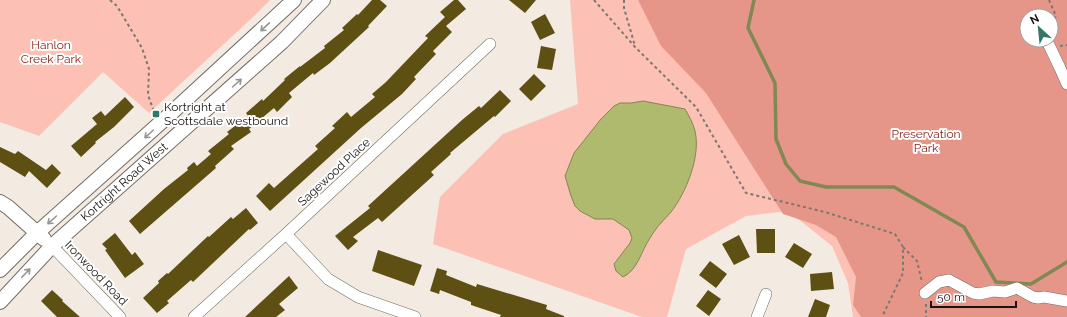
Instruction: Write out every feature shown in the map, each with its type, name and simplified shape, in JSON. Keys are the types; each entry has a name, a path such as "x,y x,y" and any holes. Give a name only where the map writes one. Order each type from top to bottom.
{"street":[{"name":"Kortright Road West","path":"0,270 37,233 168,116 294,0"},
{"name":"Kortright Road West","path":"0,302 52,246 282,42 323,0"},
{"name":"Sagewood Place","path":"194,317 286,234 490,44"},
{"path":"1050,48 1067,84"},
{"path":"0,202 8,207 52,246"},
{"path":"286,234 328,279 358,297 415,317"},
{"name":"Ironwood Road","path":"52,246 120,317"},
{"path":"925,293 939,282 949,280 973,293 979,294 993,291 1005,292 1017,288 1033,297 1044,297 1067,301"},
{"path":"757,317 766,294"}],"path":[{"path":"110,0 117,6 142,48 149,69 148,95 153,109"},
{"path":"594,0 635,47 696,107 746,193 825,212 895,234 903,247 917,262 925,293 926,317"},
{"path":"624,0 624,8 635,47"},
{"path":"883,317 882,315 903,273 903,247"}],"green space":[{"name":"Hanlon Creek Park","path":"0,0 270,0 149,113 103,72 39,136 0,122"},
{"name":"Preservation Park","path":"570,0 1067,0 1067,317 853,317 848,283 832,246 788,211 746,216 686,249 667,317 642,317 433,244 440,197 503,134 578,104"},
{"name":"Preservation Park","path":"638,0 1067,0 1067,317 861,317 853,305 856,277 836,237 816,225 783,214 706,93 661,46"}],"shaded area":[{"path":"643,101 685,109 695,131 696,152 687,185 677,204 654,232 636,265 623,277 616,271 614,264 630,243 632,238 629,230 613,219 595,219 580,211 575,206 565,176 574,153 601,119 614,106 620,103"}],"building":[{"path":"372,0 380,0 387,6 368,26 369,27 330,63 314,75 313,73 289,93 292,97 277,112 274,108 249,129 251,132 231,146 234,149 215,166 216,168 140,234 129,221 164,189 188,170 187,168 194,162 197,166 211,154 208,151 229,134 227,132 248,116 246,113 262,99 263,101 285,80 284,79 325,48 324,46 344,30 342,28 357,14 358,15"},
{"path":"454,0 458,0 466,9 446,26 452,32 433,51 436,54 414,77 416,79 402,94 361,128 270,211 256,196 269,183 274,188 318,149 315,146 335,128 332,126 347,112 351,117 375,97 372,94 386,82 428,38 425,36 445,17 440,12"},
{"path":"509,0 536,0 525,13"},
{"path":"545,14 555,33 540,40 531,22"},
{"path":"541,46 556,49 552,70 537,68"},
{"path":"534,74 546,86 531,101 519,89"},
{"path":"500,90 511,101 495,117 494,116 450,153 451,154 431,172 434,175 382,222 378,218 353,237 358,241 348,250 335,236 370,208 368,206 462,120 479,106 481,108"},
{"path":"125,97 134,107 114,127 95,142 96,143 81,157 71,146 97,124 92,118 101,111 105,116"},
{"path":"0,147 15,154 18,151 46,170 52,164 61,173 47,188 29,171 25,177 0,162"},
{"path":"246,208 258,223 250,230 249,229 193,282 191,280 167,301 169,303 157,313 143,298 159,283 158,281 167,273 168,274 208,236 209,237 231,217 233,219"},
{"path":"756,229 775,229 775,253 757,253"},
{"path":"115,233 132,255 135,252 144,264 125,278 105,250 107,249 102,244"},
{"path":"739,235 750,257 734,265 722,244"},
{"path":"794,243 812,254 803,268 785,257"},
{"path":"378,250 422,265 414,286 372,271"},
{"path":"710,261 727,274 716,288 699,275"},
{"path":"437,268 447,271 446,275 476,287 477,284 547,305 546,309 564,317 500,317 501,315 471,305 471,302 440,290 439,294 430,291"},
{"path":"832,272 834,289 811,291 810,274"},
{"path":"289,276 298,288 279,304 285,310 276,317 245,317"},
{"path":"52,290 80,317 57,317 41,301"},
{"path":"708,290 721,299 709,316 696,306"},
{"path":"815,299 830,305 826,317 808,317"}],"waterway":[{"path":"754,0 748,28 775,83 776,139 786,164 800,181 826,187 894,187 964,227 996,282 1031,284 1067,262"}],"place":[{"name":"Kortright at Scottsdale westbound","path":"156,114"}]}
